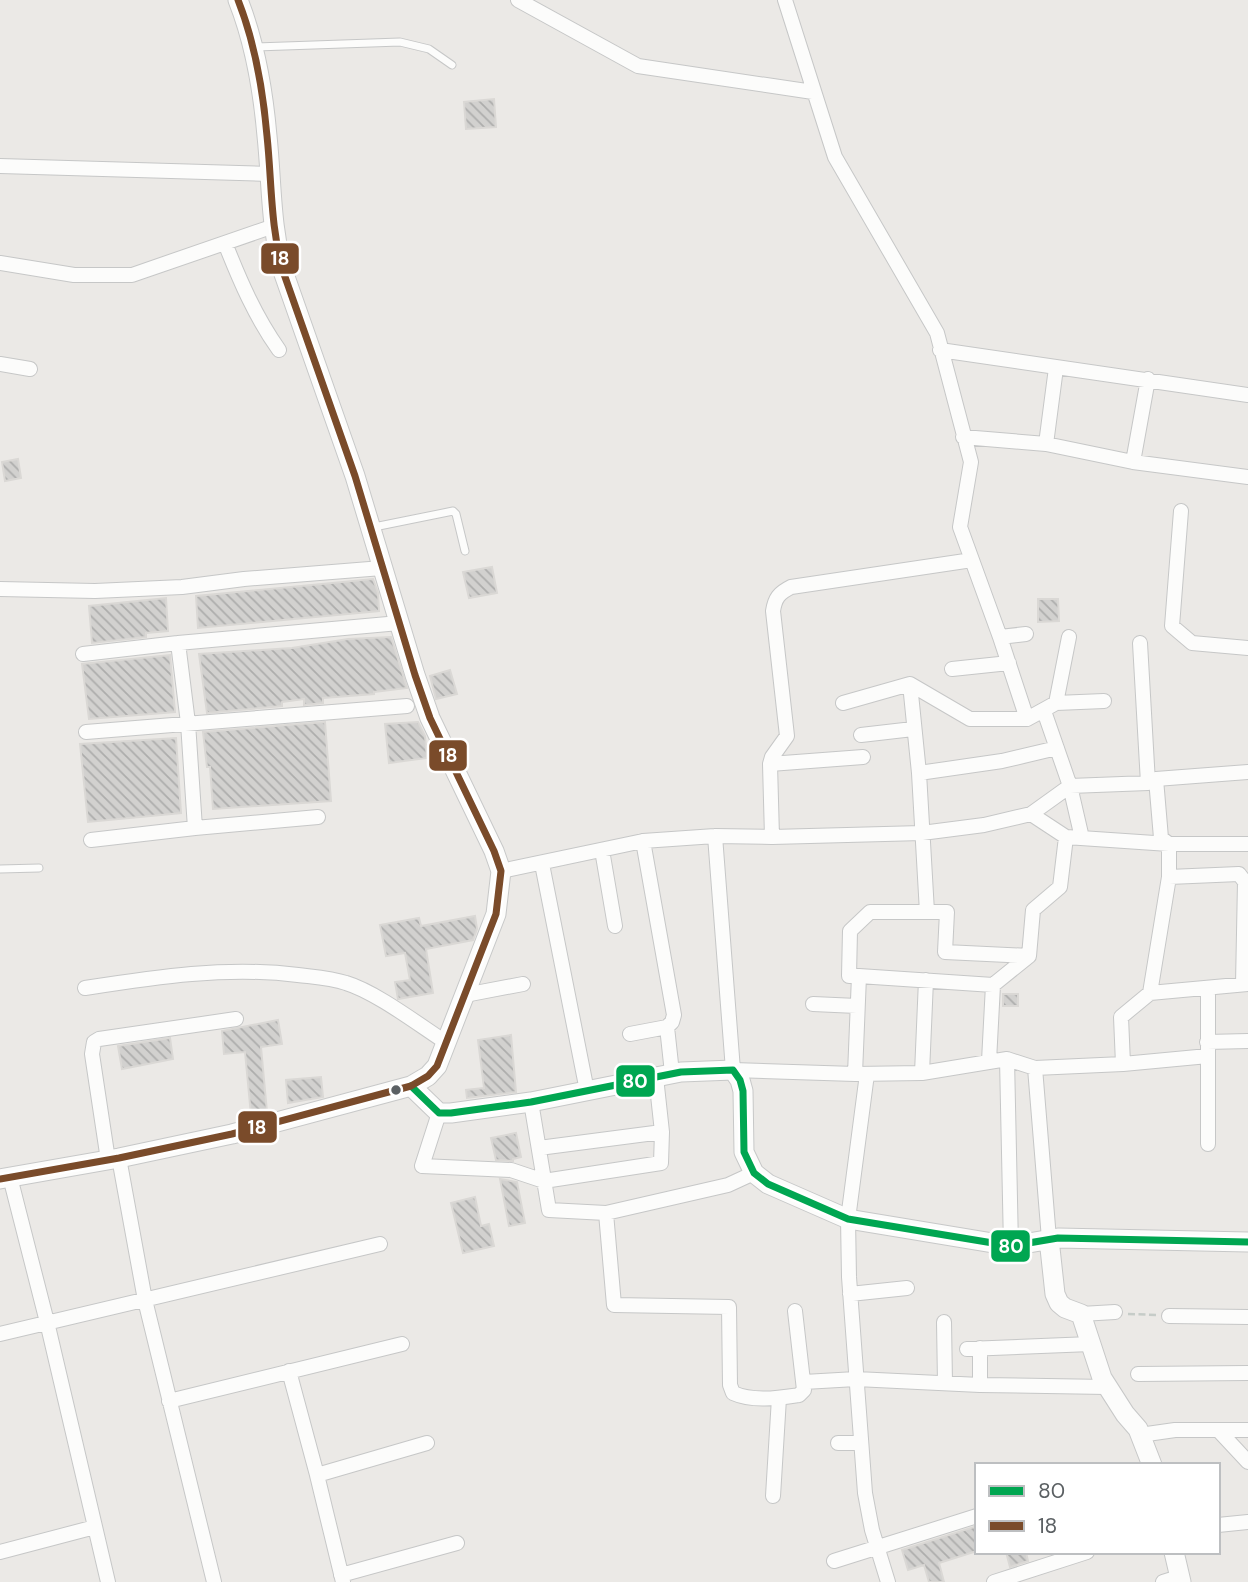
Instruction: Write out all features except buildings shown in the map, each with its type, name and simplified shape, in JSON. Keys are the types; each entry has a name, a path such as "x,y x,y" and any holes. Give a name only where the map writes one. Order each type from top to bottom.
{"main road":[{"path":"2,1178 113,1159 232,1134 411,1086 428,1076 437,1066 496,914 500,871 494,851 430,718 355,476 277,251 260,80 239,0"},
{"path":"411,1086 439,1112 531,1102 664,1075 733,1070 743,1091 744,1152 754,1173 768,1184 848,1219 1011,1246 1068,1238 1248,1242"},
{"path":"1049,1240 1055,1294 1059,1303 1081,1314 1102,1378 1140,1435 1151,1463"},
{"path":"1174,1554 1174,1580"}],"street":[{"path":"518,0 638,66 813,92"},
{"path":"785,0 835,158 937,333 962,437 971,462 960,527 1027,719"},
{"path":"0,166 269,174"},
{"path":"0,262 74,275 132,275 274,226"},
{"path":"225,243 245,294 279,350"},
{"path":"940,350 1248,395"},
{"path":"0,364 30,369"},
{"path":"1046,444 1056,368"},
{"path":"1133,462 1148,379"},
{"path":"962,437 1046,444 1133,462 1248,477"},
{"path":"1181,511 1172,626 1192,643 1248,648"},
{"path":"772,837 770,764 787,736 773,611 775,600 781,592 791,587 972,560"},
{"path":"0,589 95,591 382,569"},
{"path":"83,654 399,623"},
{"path":"1000,637 1026,634"},
{"path":"1069,637 1050,707 1057,748 1070,786 1082,838"},
{"path":"178,643 188,723 195,828"},
{"path":"1140,643 1152,781 1161,838 1168,845 1169,877 1150,993"},
{"path":"952,669 1009,663"},
{"path":"843,703 910,684 970,719 1027,719 1050,707 1104,701"},
{"path":"910,684 919,773 927,912"},
{"path":"86,732 407,706"},
{"path":"861,735 913,729"},
{"path":"919,773 1002,761 1057,748"},
{"path":"770,764 863,757"},
{"path":"500,871 643,841 715,836 922,833 984,825 1031,814 1070,786 1248,772"},
{"path":"1031,814 1066,837 1168,845 1248,844"},
{"path":"91,840 318,817"},
{"path":"715,836 733,1070 922,1073 1007,1059 1035,1068 1123,1064 1248,1041"},
{"path":"1029,956 945,952 947,912 870,912 850,931 849,976 993,985 1029,956 1033,910 1060,887 1066,837"},
{"path":"630,1034 667,1027 673,1022 674,1014 643,841"},
{"path":"602,850 615,926"},
{"path":"542,864 587,1091"},
{"path":"1123,1064 1121,1017 1150,993 1246,984 1247,882 1239,874 1169,877"},
{"path":"86,988 182,974 264,971 316,977 346,983 365,992 447,1043"},
{"path":"859,976 857,1006 861,1074 848,1219 850,1294 865,1493 877,1548 888,1582"},
{"path":"922,1073 926,980"},
{"path":"465,995 523,984"},
{"path":"989,1061 993,985"},
{"path":"1208,988 1208,1144"},
{"path":"813,1004 857,1006"},
{"path":"214,1582 145,1300 92,1054 94,1042 99,1039 236,1019"},
{"path":"439,1112 422,1166 511,1170 544,1181 661,1163 667,1027"},
{"path":"1007,1059 1011,1246"},
{"path":"1035,1068 1049,1240"},
{"path":"531,1102 549,1210 606,1213 728,1185 754,1173"},
{"path":"539,1148 662,1132"},
{"path":"2,1178 47,1322 108,1582"},
{"path":"606,1213 614,1305 729,1307 730,1385 733,1393 740,1396 779,1398 799,1395 804,1390 795,1311"},
{"path":"0,1334 380,1244"},
{"path":"850,1294 907,1288"},
{"path":"1081,1314 1115,1312"},
{"path":"1165,1316 1248,1317"},
{"path":"944,1322 946,1383"},
{"path":"169,1401 402,1344"},
{"path":"980,1385 974,1349 1091,1344"},
{"path":"289,1371 342,1578 457,1543"},
{"path":"1138,1374 1248,1373"},
{"path":"804,1382 856,1379 1107,1387"},
{"path":"774,1496 779,1398"},
{"path":"1140,1435 1175,1430 1248,1430"},
{"path":"1220,1432 1248,1462"},
{"path":"317,1475 427,1443"},
{"path":"838,1443 860,1443"},
{"path":"834,1561 975,1517"},
{"path":"1220,1525 1248,1522"},
{"path":"0,1552 95,1527"},
{"path":"994,1582 1081,1554"}],"lane":[{"path":"252,47 400,42 429,49 452,65"},
{"path":"370,528 453,512 456,514 465,551"},
{"path":"0,869 39,868"}],"path":[{"path":"1115,1312 1165,1316"}],"transit line":[{"name":"18","path":"0,1179 232,1134 411,1086 428,1076 437,1066 496,914 501,871 430,718 355,476 279,257 261,84 254,50 238,0"},
{"name":"80","path":"411,1086 439,1113 451,1113 531,1102 681,1072 733,1070 743,1091 744,1152 754,1173 768,1184 848,1219 1011,1246 1058,1238 1248,1242"}]}
